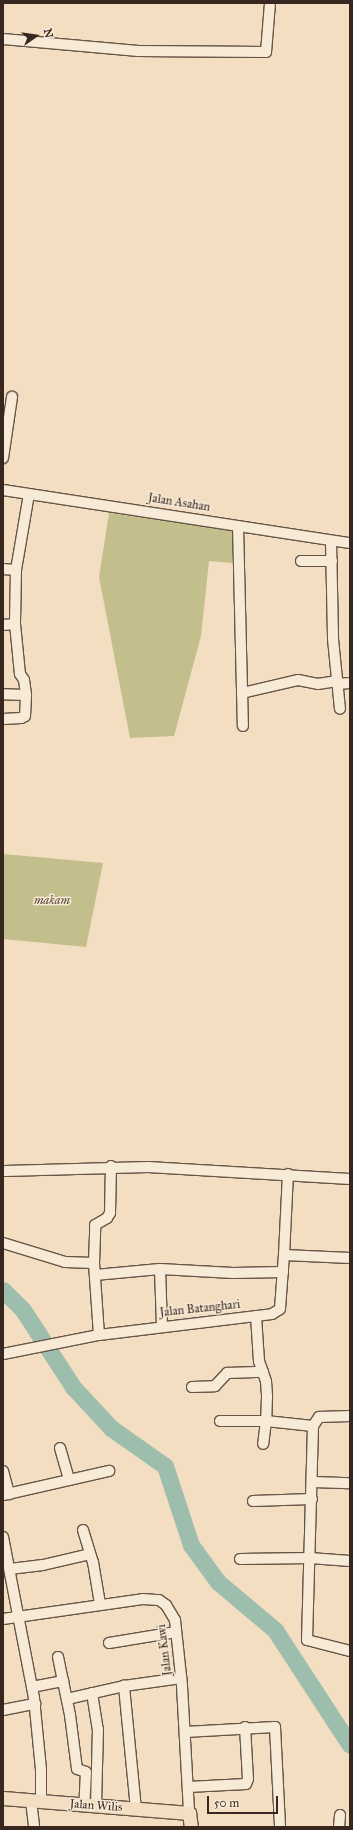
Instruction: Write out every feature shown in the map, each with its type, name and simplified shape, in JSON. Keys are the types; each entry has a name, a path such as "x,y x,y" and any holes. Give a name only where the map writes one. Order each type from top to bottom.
{"main road":[{"name":"Jalan Wilis","path":"3,1798 36,1802 189,1813"},
{"path":"189,1813 191,1827"}],"street":[{"path":"3,39 138,51 266,52 270,3"},
{"path":"3,458 12,397"},
{"name":"Jalan Asahan","path":"3,490 350,543"},
{"path":"3,719 21,718 25,716 26,695 24,680 20,674 15,624 16,570 29,494"},
{"path":"238,526 243,726"},
{"path":"331,541 333,639 340,709"},
{"path":"301,561 332,561"},
{"path":"3,569 16,570"},
{"path":"3,625 15,624"},
{"path":"242,693 298,680 318,684 337,682 350,683"},
{"path":"3,694 26,695"},
{"path":"100,1335 94,1263 95,1225 107,1218 110,1213 111,1166"},
{"path":"5,1172 111,1166 288,1174 350,1179"},
{"name":"Jalan Batanghari","path":"3,1354 100,1335 162,1326 272,1314 280,1309 284,1272 288,1174"},
{"path":"3,1243 65,1262 94,1263"},
{"path":"284,1255 350,1258"},
{"path":"95,1275 160,1269 233,1273 284,1272"},
{"path":"160,1269 162,1326"},
{"path":"256,1316 259,1361 263,1372 267,1397 263,1444"},
{"path":"192,1387 215,1386 227,1374 263,1372"},
{"path":"350,1416 319,1416 313,1426 313,1482 307,1640 350,1651"},
{"path":"220,1421 266,1421 313,1426"},
{"path":"60,1448 69,1480"},
{"path":"3,1471 6,1495 109,1471"},
{"path":"313,1482 350,1482"},
{"path":"253,1501 312,1499"},
{"path":"83,1530 90,1554 100,1604"},
{"path":"3,1537 20,1617 35,1704 41,1769 34,1827"},
{"path":"10,1569 43,1565 90,1554"},
{"path":"240,1559 310,1558 350,1561"},
{"name":"Jalan Kawi","path":"3,1619 143,1599 159,1600 173,1613 181,1678 189,1813"},
{"path":"109,1643 176,1632"},
{"path":"58,1657 67,1699 77,1769 86,1772 90,1805"},
{"path":"67,1699 124,1686 181,1678"},
{"path":"32,1687 63,1681"},
{"path":"124,1686 136,1808"},
{"path":"90,1805 98,1729 92,1693"},
{"path":"3,1710 35,1704"},
{"path":"188,1787 246,1784 248,1779 245,1727"},
{"path":"185,1732 245,1727 275,1727 280,1827"},
{"path":"339,1827 340,1815"}],"green space":[{"path":"109,513 233,530 232,563 209,561 201,636 174,736 130,738 99,577"},
{"name":"makam","path":"3,854 103,863 86,947 3,939"}],"waterway":[{"path":"3,1290 23,1310 73,1387 111,1428 165,1466 191,1545 218,1582 275,1630 350,1745"}]}
